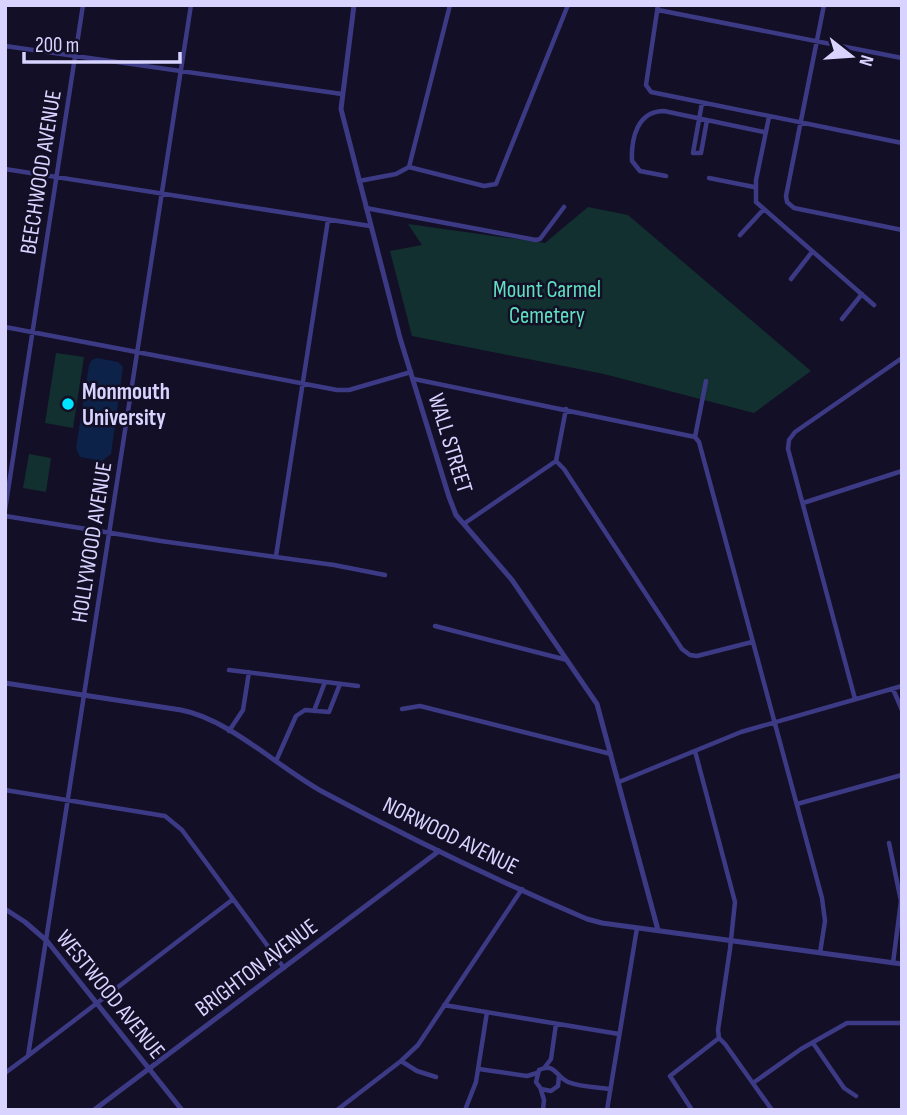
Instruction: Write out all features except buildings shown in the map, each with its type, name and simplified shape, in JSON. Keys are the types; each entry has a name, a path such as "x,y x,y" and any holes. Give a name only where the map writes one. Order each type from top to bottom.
{"street":[{"name":"BEECHWOOD AVENUE","path":"5,510 83,5"},
{"name":"HOLLYWOOD AVENUE","path":"28,1056 191,5"},
{"name":"WALL STREET","path":"354,5 341,108 365,208 449,497 454,512 512,580 597,704 659,930"},
{"path":"409,167 450,5"},
{"path":"359,181 396,174 409,167 484,186 496,184 568,5"},
{"path":"824,5 786,196 789,205 902,230"},
{"path":"902,58 658,8 646,85 648,89 663,95 902,143"},
{"path":"5,46 342,94"},
{"path":"702,103 694,153 701,153 707,120"},
{"path":"666,176 643,172 634,165 632,151 639,123 649,114 659,111 764,132"},
{"path":"769,117 754,187 756,202 874,305"},
{"path":"5,169 370,226"},
{"path":"709,178 754,187"},
{"path":"365,208 538,240 564,207"},
{"path":"740,235 764,210"},
{"path":"276,556 327,220"},
{"path":"791,279 812,252"},
{"path":"842,319 862,294"},
{"path":"5,327 346,390 411,372"},
{"path":"855,699 788,449 792,435 902,358"},
{"path":"414,379 695,436"},
{"path":"706,381 695,436 824,908 825,921 820,953"},
{"path":"464,523 556,461 566,409"},
{"path":"556,461 564,469 684,652 697,656 752,642"},
{"path":"803,503 902,471"},
{"path":"5,516 385,575"},
{"path":"435,626 568,660"},
{"path":"229,670 358,686"},
{"path":"229,731 243,710 249,672"},
{"path":"314,711 325,682"},
{"name":"NORWOOD AVENUE","path":"5,683 200,714 325,792 439,851 587,919 902,964"},
{"path":"275,762 296,716 303,710 329,712 340,684"},
{"path":"619,782 741,732 902,686"},
{"path":"893,689 902,710"},
{"path":"402,709 420,706 611,754"},
{"path":"695,751 734,895 719,1038 772,1110"},
{"path":"797,804 902,775"},
{"path":"5,790 165,816 182,830 284,968"},
{"path":"889,843 901,901 893,963"},
{"name":"BRIGHTON AVENUE","path":"94,1110 439,851"},
{"path":"337,1110 418,1045 522,889"},
{"path":"5,1073 232,900"},
{"name":"WESTWOOD AVENUE","path":"5,909 47,941 182,1110"},
{"path":"607,1110 636,928"},
{"path":"444,1006 619,1034"},
{"path":"465,1110 479,1069 487,1012"},
{"path":"752,1083 792,1055 852,1022 902,1023"},
{"path":"556,1024 551,1059 559,1076 568,1082 609,1089"},
{"path":"692,1110 670,1076 719,1038"},
{"path":"813,1043 844,1088 856,1096"},
{"path":"479,1069 527,1076 537,1073 551,1059"},
{"path":"401,1061 417,1071 436,1077"},
{"path":"545,1067 554,1069"},
{"path":"536,1082 537,1073"},
{"path":"527,1076 541,1089 543,1110"},
{"path":"558,1086 559,1076"},
{"path":"544,1100 551,1091 568,1082"},
{"path":"541,1089 551,1091"}],"green space":[{"name":"Mount Carmel Cemetery","path":"588,207 628,215 811,371 754,413 604,374 412,336 390,251 422,245 408,224 545,243"},
{"path":"56,353 84,357 73,428 45,423"},
{"path":"29,454 51,458 46,492 23,488"}],"water":[{"path":"97,358 118,362 123,367 111,454 102,461 80,457 76,448 89,365"}],"place":[{"name":"Monmouth University","path":"68,404"}]}
